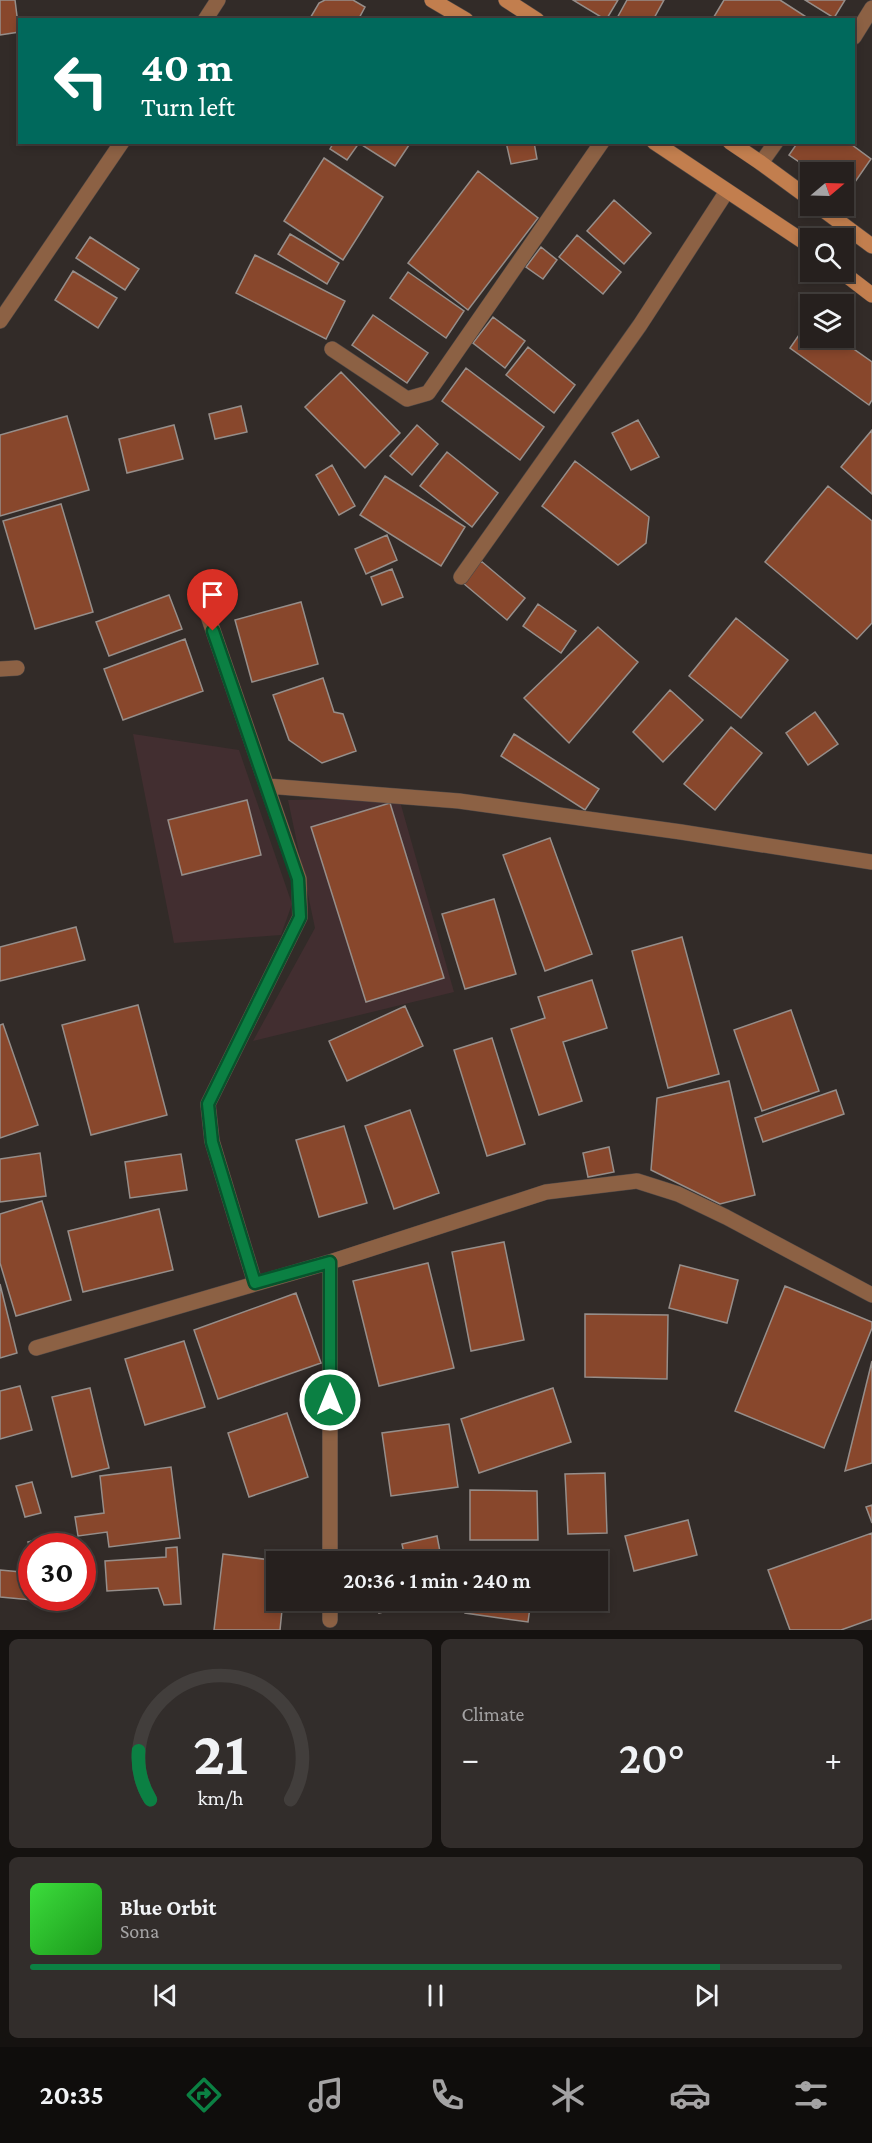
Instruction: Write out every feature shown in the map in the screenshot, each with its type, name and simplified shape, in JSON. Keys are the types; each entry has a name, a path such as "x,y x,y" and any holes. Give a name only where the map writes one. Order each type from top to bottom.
{"main road":[{"path":"432,0 463,18"},
{"path":"506,0 534,18"},
{"path":"657,144 800,239"},
{"path":"733,144 800,192"},
{"path":"832,216 872,246"},
{"path":"854,281 872,295"}],"street":[{"path":"206,18 218,0"},
{"path":"855,35 872,8"},
{"path":"0,321 121,144"},
{"path":"332,349 407,399 428,393 601,144"},
{"path":"761,163 775,144"},
{"path":"462,577 640,325 727,191"},
{"path":"198,587 298,879 300,917 208,1104 212,1142 255,1283"},
{"path":"0,669 17,669"},
{"path":"267,786 459,801 872,862"},
{"path":"36,1348 330,1262 546,1192 637,1181 678,1194 726,1217 872,1295"},
{"path":"330,1262 330,1551"},
{"path":"330,1611 330,1620"}],"shaded area":[{"path":"133,734 239,750 292,904 281,935 174,943"},
{"path":"399,798 454,992 253,1041 315,928 288,800"}],"building":[{"path":"0,0 15,0 18,32 0,35"},
{"path":"325,0 353,0 365,7 359,18 310,18 319,3"},
{"path":"573,0 618,0 607,18 603,18"},
{"path":"627,0 664,0 654,18 617,18"},
{"path":"724,0 780,0 808,18 713,18"},
{"path":"805,0 845,0 834,18"},
{"path":"333,144 358,144 347,160 330,149"},
{"path":"361,144 408,144 395,166"},
{"path":"506,144 534,144 537,159 511,164"},
{"path":"797,144 851,144 871,159 854,183 854,162 800,162 789,155"},
{"path":"324,158 383,197 343,260 284,221"},
{"path":"478,171 538,218 468,310 408,263"},
{"path":"614,200 651,233 624,264 587,231"},
{"path":"290,234 339,263 327,284 278,254"},
{"path":"577,235 621,272 603,294 559,257"},
{"path":"90,237 139,269 125,290 76,258"},
{"path":"541,247 557,260 543,279 526,267"},
{"path":"255,255 345,301 326,339 236,293"},
{"path":"73,271 117,298 98,328 55,300"},
{"path":"408,272 464,311 446,338 390,298"},
{"path":"373,315 428,353 407,383 352,345"},
{"path":"493,317 525,341 505,368 473,343"},
{"path":"800,334 800,348 852,348 872,362 872,400 869,405 790,348"},
{"path":"528,347 575,385 554,413 506,375"},
{"path":"466,368 544,427 520,460 442,401"},
{"path":"341,372 400,433 365,468 305,407"},
{"path":"241,406 247,432 215,439 209,414"},
{"path":"67,416 89,490 0,516 0,435"},
{"path":"638,420 659,457 631,470 612,433"},
{"path":"174,425 183,459 127,473 119,439"},
{"path":"417,425 438,444 412,475 390,456"},
{"path":"872,430 872,494 841,467"},
{"path":"447,452 498,493 472,527 420,486"},
{"path":"575,461 649,517 646,543 618,565 542,506"},
{"path":"332,465 355,506 339,515 316,475"},
{"path":"385,476 465,527 441,566 360,515"},
{"path":"828,486 872,521 872,623 857,639 765,562"},
{"path":"61,504 93,612 35,629 3,521"},
{"path":"387,535 397,560 366,574 355,549"},
{"path":"481,561 525,598 507,620 463,583"},
{"path":"392,569 403,597 382,605 371,577"},
{"path":"169,595 182,629 109,656 96,622"},
{"path":"301,602 318,664 252,682 235,620"},
{"path":"538,604 576,631 561,653 523,626"},
{"path":"736,618 788,660 741,718 689,676"},
{"path":"598,627 638,662 569,743 524,698"},
{"path":"185,639 203,691 123,720 104,669"},
{"path":"323,678 334,712 343,714 356,751 322,763 289,740 273,695"},
{"path":"670,690 703,720 663,762 633,732"},
{"path":"815,712 838,744 808,765 786,733"},
{"path":"731,727 762,753 715,810 684,784"},
{"path":"514,734 599,789 585,810 501,756"},
{"path":"247,800 261,855 182,875 168,820"},
{"path":"390,803 444,978 366,1002 311,827"},
{"path":"550,838 592,954 545,971 503,855"},
{"path":"494,899 516,974 465,989 442,914"},
{"path":"76,927 85,960 0,981 0,947"},
{"path":"682,937 719,1074 668,1088 632,951"},
{"path":"592,980 607,1028 563,1042 582,1101 539,1115 511,1029 545,1018 538,997"},
{"path":"138,1005 167,1115 91,1135 62,1025"},
{"path":"405,1006 423,1046 347,1081 329,1041"},
{"path":"791,1010 819,1091 762,1111 734,1030"},
{"path":"3,1024 38,1125 0,1138 0,1025"},
{"path":"492,1038 525,1144 487,1156 454,1050"},
{"path":"729,1081 755,1195 720,1204 651,1170 657,1098"},
{"path":"836,1090 844,1114 763,1142 755,1118"},
{"path":"410,1110 439,1193 394,1209 365,1126"},
{"path":"344,1126 367,1203 319,1217 296,1140"},
{"path":"609,1147 614,1172 588,1177 583,1153"},
{"path":"40,1153 46,1196 0,1202 0,1159"},
{"path":"181,1154 187,1190 130,1198 125,1162"},
{"path":"42,1201 71,1300 16,1316 0,1263 0,1214"},
{"path":"159,1209 173,1270 83,1292 68,1231"},
{"path":"504,1242 524,1340 471,1351 452,1252"},
{"path":"428,1263 454,1368 379,1386 353,1281"},
{"path":"680,1265 738,1280 727,1323 669,1308"},
{"path":"0,1284 17,1353 0,1358"},
{"path":"785,1286 872,1322 872,1328 824,1448 735,1411"},
{"path":"296,1293 321,1363 218,1399 194,1330"},
{"path":"585,1314 668,1315 667,1379 585,1377"},
{"path":"184,1341 205,1407 145,1425 125,1359"},
{"path":"872,1361 872,1463 845,1471"},
{"path":"20,1386 32,1430 0,1439 0,1391"},
{"path":"90,1388 109,1468 72,1477 52,1397"},
{"path":"553,1388 571,1442 479,1473 461,1419"},
{"path":"287,1413 308,1477 249,1497 228,1433"},
{"path":"449,1424 458,1487 391,1496 382,1433"},
{"path":"171,1467 180,1538 109,1547 107,1532 78,1533 75,1517 104,1513 100,1476"},
{"path":"605,1473 607,1533 568,1534 565,1474"},
{"path":"32,1482 41,1513 25,1517 16,1486"},
{"path":"470,1490 537,1491 538,1540 470,1540"},
{"path":"872,1505 872,1523 866,1507"},
{"path":"688,1520 697,1555 634,1571 625,1536"},
{"path":"872,1533 872,1619 841,1630 790,1630 768,1570"},
{"path":"437,1536 440,1551 404,1551 402,1544"},
{"path":"177,1547 181,1604 164,1605 158,1588 107,1591 105,1561 166,1557 166,1548"},
{"path":"223,1554 266,1559 266,1611 282,1611 280,1630 214,1630"},
{"path":"0,1570 18,1572 18,1599 0,1597"},
{"path":"465,1611 530,1611 528,1622 465,1613"}],"route":[{"path":"213,631 298,879 300,917 208,1104 212,1142 255,1283 330,1262 330,1400"}]}
